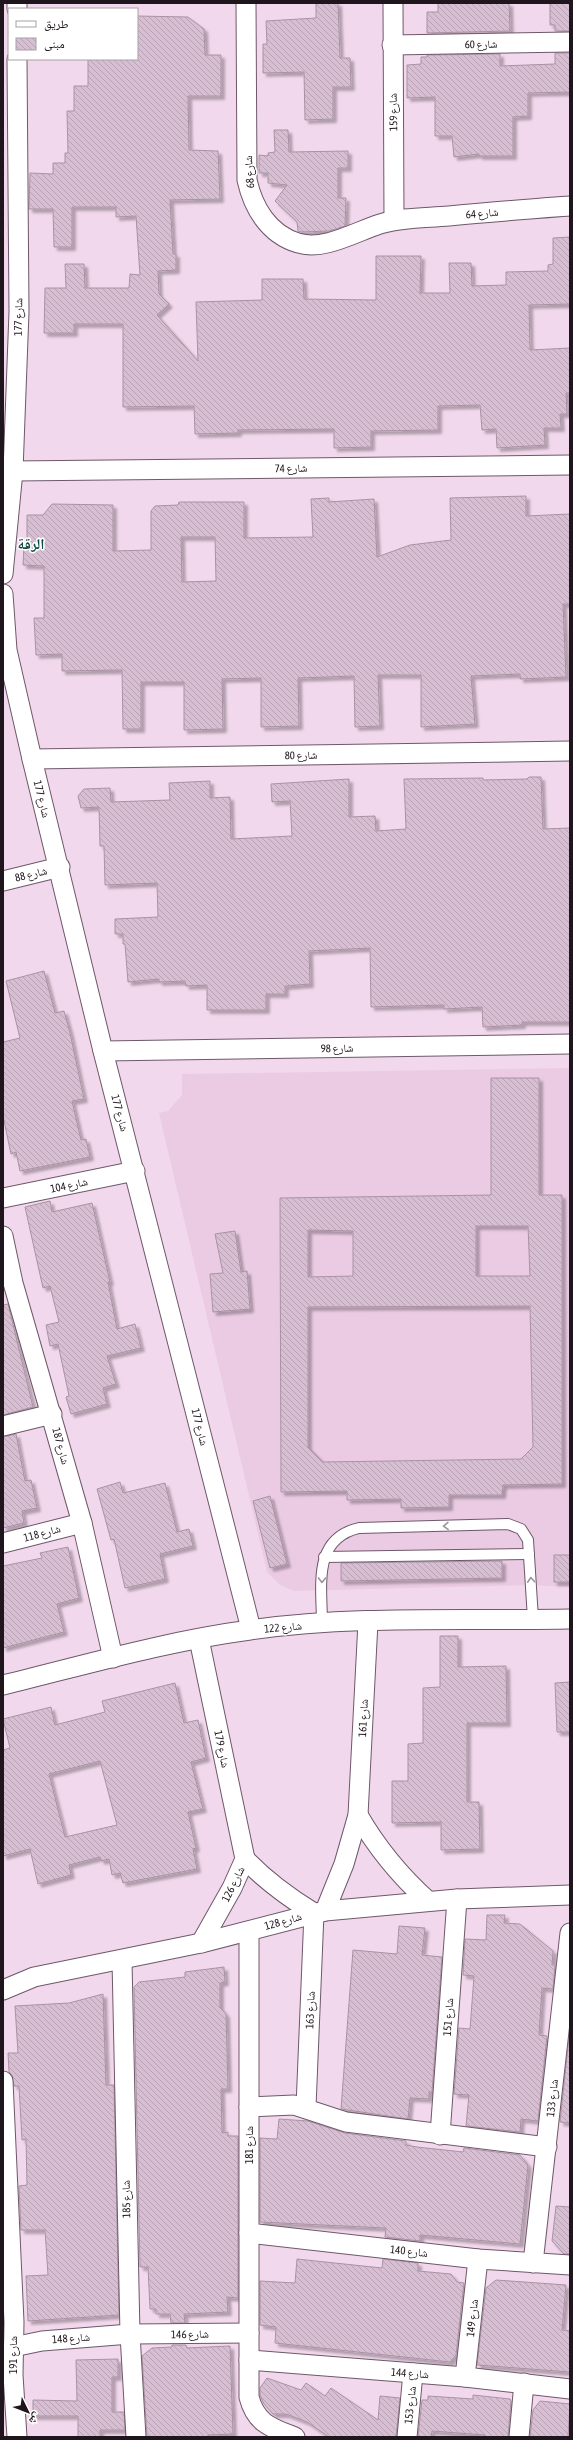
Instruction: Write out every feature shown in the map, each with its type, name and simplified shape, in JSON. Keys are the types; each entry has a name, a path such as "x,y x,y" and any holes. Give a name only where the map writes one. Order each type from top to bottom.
{"street":[{"name":"شارع 68","path":"246,3 247,180 251,198 259,213 282,235 298,243 313,245 338,239 394,220"},
{"name":"شارع 159","path":"393,3 394,220"},
{"name":"شارع 60","path":"392,45 570,42"},
{"name":"شارع 177","path":"3,574 13,471 11,312 17,60"},
{"name":"شارع 64","path":"394,220 570,206"},
{"name":"شارع 74","path":"13,471 570,465"},
{"name":"شارع 177","path":"3,594 4,632 32,759 60,867 103,1051 135,1171 251,1630"},
{"name":"شارع 80","path":"32,759 570,751"},
{"name":"شارع 88","path":"3,881 60,867"},
{"name":"شارع 98","path":"103,1051 570,1044"},
{"name":"شارع 104","path":"3,1198 135,1171"},
{"name":"شارع 187","path":"3,1236 8,1285 52,1414 82,1523 113,1658"},
{"path":"3,1426 52,1414"},
{"name":"شارع 118","path":"3,1544 82,1523"},
{"name":"شارع 122","path":"3,1685 113,1658 199,1639 251,1630 368,1622 570,1619"},
{"name":"شارع 161","path":"319,1912 344,1864 358,1815 368,1622"},
{"name":"شارع 179","path":"199,1639 245,1859"},
{"path":"358,1815 371,1839 388,1862 428,1901"},
{"name":"شارع 126","path":"201,1943 245,1859 277,1889 319,1912"},
{"name":"شارع 128","path":"3,1990 34,1977 201,1943 319,1912 456,1899 570,1895"},
{"name":"شارع 151","path":"440,2135 456,1899"},
{"name":"شارع 163","path":"306,2108 319,1912"},
{"name":"شارع 181","path":"249,1931 250,2398 253,2410 268,2426 295,2437"},
{"name":"شارع 133","path":"533,2262 570,1933"},
{"name":"شارع 185","path":"122,1960 130,2334 136,2437"},
{"name":"شارع 191","path":"3,2081 9,2353 17,2437"},
{"path":"249,2107 283,2104 306,2108 346,2122 440,2135 547,2147"},
{"name":"شارع 140","path":"249,2233 478,2259 570,2265"},
{"name":"شارع 149","path":"465,2377 478,2259"},
{"name":"شارع 146","path":"130,2334 249,2333"},
{"name":"شارع 148","path":"9,2353 42,2340 130,2334"},
{"name":"شارع 144","path":"249,2360 465,2377 570,2389"},
{"name":"شارع 153","path":"407,2437 413,2373"},
{"path":"519,2437 524,2383"}],"lane":[{"path":"322,1624 324,1557 329,1546 337,1537 348,1530 359,1528 508,1524 521,1528 525,1534 529,1554 533,1619"},
{"path":"324,1557 529,1554"}],"shaded area":[{"path":"570,1068 570,1587 531,1585 294,1591 280,1585 267,1572 159,1113 168,1111 182,1095 182,1074"}],"building":[{"path":"316,3 338,3 340,58 350,58 351,87 333,87 333,119 305,120 304,72 263,73 263,44 267,44 266,21 316,18"},
{"path":"438,3 509,3 510,31 427,33 427,12 438,12"},
{"path":"550,3 570,3 570,31 555,31 555,25 550,25"},
{"path":"138,16 188,17 204,29 205,55 221,55 221,96 188,96 189,150 218,151 220,199 170,200 173,254 176,254 176,270 158,271 159,294 169,304 157,315 198,361 196,302 262,300 262,279 303,279 304,299 376,300 376,256 421,256 420,293 450,293 449,263 471,263 472,286 506,285 506,272 548,271 548,265 553,264 553,238 570,237 570,304 529,305 530,350 570,348 570,393 566,393 567,414 560,414 561,428 544,428 545,445 497,448 496,429 482,430 480,405 438,406 438,430 371,431 371,447 334,448 334,429 238,430 238,433 195,434 194,406 123,407 123,324 74,324 74,333 44,333 45,288 66,288 65,264 84,264 85,288 129,288 130,274 140,275 136,216 116,217 116,207 72,207 72,247 54,247 53,209 29,209 30,173 53,174 53,163 65,163 65,153 68,153 67,111 74,111 74,86 88,86 88,60 138,60"},
{"path":"555,53 570,53 570,92 528,93 528,116 513,117 513,156 479,156 479,154 454,157 452,136 435,136 435,97 407,98 407,65 421,64 421,57 427,57 427,55 500,54 500,66 555,64"},
{"path":"274,130 288,130 289,152 348,151 348,168 338,168 338,198 346,198 345,226 329,231 298,231 297,222 275,201 287,185 268,183 268,173 259,173 259,155 268,156 268,153 275,152"},
{"path":"526,496 526,516 570,514 570,604 563,604 566,677 520,679 520,674 471,676 475,724 421,727 421,675 378,675 380,726 355,727 354,676 298,678 299,726 261,727 261,678 222,679 223,729 184,730 184,682 141,682 141,729 123,729 122,670 62,671 62,654 36,655 34,618 44,618 44,566 23,565 24,545 27,546 27,515 43,515 52,504 113,505 113,551 151,550 151,511 155,506 178,505 179,502 244,502 244,538 313,537 311,499 329,498 329,502 374,499 377,557 410,545 451,540 450,498","holes":["181,537 215,537 216,581 182,582"]},
{"path":"529,777 541,777 543,829 570,828 570,1022 522,1022 522,1025 483,1027 482,1007 444,1009 444,1005 371,1007 370,948 309,951 310,984 285,986 285,994 266,994 266,1010 207,1010 207,985 186,986 185,981 159,982 159,979 128,982 123,934 115,934 115,919 158,917 157,883 105,885 104,846 100,846 99,807 81,808 78,796 84,789 110,788 111,802 170,800 169,783 210,781 210,798 230,797 231,839 292,836 290,801 272,802 271,784 349,779 349,817 375,816 376,831 406,829 404,779 483,778 483,780 527,779"},
{"path":"44,971 55,1013 64,1011 70,1033 84,1099 72,1101 81,1140 86,1139 90,1157 20,1171 16,1152 11,1154 3,1116 3,1042 20,1038 6,981"},
{"path":"491,1078 539,1078 539,1195 562,1195 562,1484 503,1485 502,1495 449,1495 449,1507 401,1508 401,1499 347,1500 347,1491 281,1492 280,1198 491,1195","holes":["476,1226 528,1226 530,1276 476,1276","308,1230 353,1231 353,1276 308,1277","530,1306 533,1447 521,1459 323,1462 308,1447 308,1307"]},
{"path":"50,1201 52,1212 92,1203 110,1282 108,1282 117,1329 135,1324 141,1348 107,1356 116,1384 103,1388 107,1404 71,1414 66,1397 69,1396 58,1344 50,1346 46,1325 59,1322 50,1286 43,1288 25,1207"},
{"path":"235,1231 241,1272 247,1271 250,1309 213,1312 210,1274 223,1273 215,1234"},
{"path":"8,1304 33,1407 3,1415 3,1305"},
{"path":"16,1434 25,1481 31,1480 37,1508 22,1511 24,1523 3,1528 3,1437"},
{"path":"120,1482 123,1493 165,1483 177,1532 189,1529 193,1546 160,1554 165,1579 125,1588 114,1539 111,1540 97,1489"},
{"path":"270,1496 287,1564 270,1568 253,1501"},
{"path":"68,1547 79,1598 57,1604 64,1632 3,1648 3,1566 42,1558 40,1553"},
{"path":"554,1555 570,1555 570,1582 554,1582"},
{"path":"502,1561 502,1578 341,1581 341,1563"},
{"path":"440,1636 458,1636 458,1667 506,1666 507,1723 467,1723 467,1802 479,1802 480,1849 441,1850 441,1822 392,1823 392,1781 408,1781 408,1744 423,1743 423,1688 440,1687"},
{"path":"570,1682 570,1732 557,1732 555,1683"},
{"path":"175,1683 184,1723 198,1720 206,1758 191,1762 203,1809 188,1812 196,1848 193,1849 197,1869 123,1883 120,1873 112,1875 109,1859 101,1861 100,1857 69,1865 71,1875 38,1884 30,1849 3,1856 3,1750 10,1748 3,1719 51,1707 55,1725 105,1712 102,1701","holes":["100,1761 117,1825 65,1837 49,1774"]},
{"path":"487,1915 505,1915 504,1923 520,1924 553,1951 552,1965 555,1965 553,1989 542,1988 539,2035 547,2036 538,2121 521,2119 520,2132 466,2126 469,2095 454,2094 459,2028 470,2029 474,1976 463,1975 465,1939 486,1940"},
{"path":"399,1926 425,1928 422,1955 442,1957 432,2092 429,2092 429,2099 410,2098 408,2119 341,2109 353,1950 397,1954"},
{"path":"224,1967 225,1982 220,1983 220,2007 226,2014 228,2089 221,2089 222,2133 228,2132 228,2136 238,2136 238,2298 227,2297 228,2312 184,2314 185,2323 171,2323 170,2314 156,2314 156,2309 150,2309 148,2267 140,2267 134,1987 139,1982 185,1977 185,1972"},
{"path":"103,1994 106,2085 114,2085 119,2315 28,2321 26,2276 48,2275 45,2230 21,2230 19,2186 27,2185 26,2139 22,2140 19,2086 14,2086 12,2075 9,2072 8,2053 18,2053 15,2006 69,2003"},
{"path":"570,2037 570,2123 560,2122"},
{"path":"279,2119 308,2121 345,2133 406,2141 406,2145 417,2147 463,2152 464,2148 520,2155 528,2165 520,2244 420,2235 420,2241 385,2237 386,2228 260,2222 260,2138 277,2139"},
{"path":"556,2206 570,2207 570,2254 564,2254 552,2241"},
{"path":"297,2259 382,2268 383,2259 418,2263 418,2271 451,2274 457,2282 464,2283 456,2355 450,2362 275,2343 276,2327 260,2325 260,2281 295,2283"},
{"path":"496,2280 566,2285 562,2330 570,2331 570,2372 477,2365 486,2288"},
{"path":"172,2345 186,2345 187,2348 230,2346 233,2434 208,2435 208,2437 147,2437 142,2356 152,2348 172,2347"},
{"path":"118,2359 118,2377 112,2377 112,2412 124,2412 125,2430 100,2430 100,2437 78,2437 78,2416 33,2416 33,2400 77,2401 76,2360"},
{"path":"267,2378 301,2390 306,2383 325,2396 331,2388 378,2420 380,2396 400,2398 396,2437 329,2437 307,2422 286,2414 273,2414 264,2404 260,2395 260,2388"},
{"path":"473,2395 510,2399 508,2437 485,2437 485,2435 432,2431 431,2437 418,2437 422,2400 428,2400 428,2396 473,2399"},
{"path":"540,2401 570,2404 568,2437 530,2437 533,2410"}],"district":[{"name":"الرقة","path":"31,543"}]}
